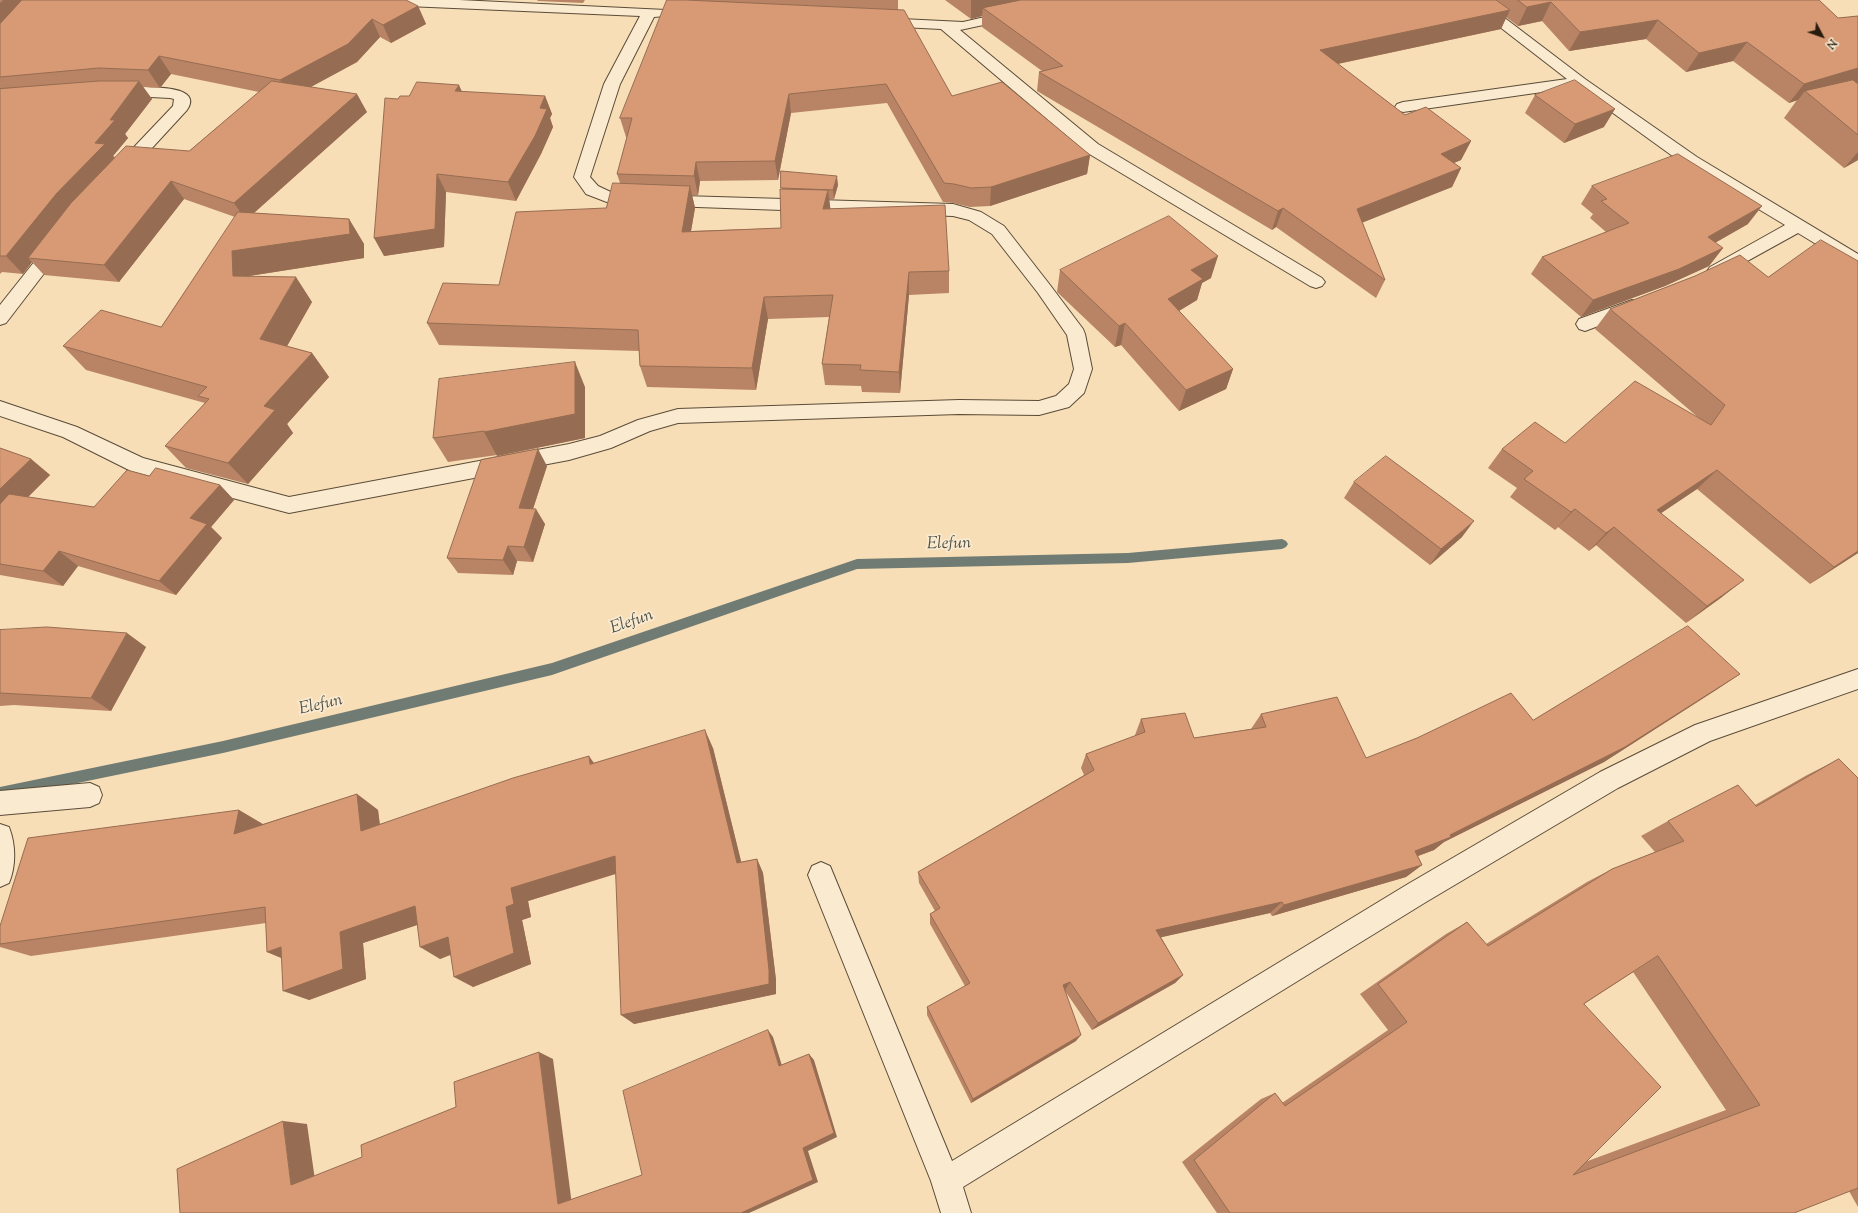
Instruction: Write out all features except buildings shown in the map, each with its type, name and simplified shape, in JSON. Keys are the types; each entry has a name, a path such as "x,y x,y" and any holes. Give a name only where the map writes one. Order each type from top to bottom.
{"street":[{"path":"361,0 673,13"},
{"path":"1472,0 1580,82 1691,161 1858,262"},
{"path":"0,408 70,432 138,465 289,505 569,452 604,443 645,425 678,416 959,407 1039,408 1062,402 1077,388 1083,369 1076,334 1044,289 998,230 975,216 953,210 612,199 592,190 582,177 610,91 649,12"},
{"path":"869,22 963,26 1025,12"},
{"path":"946,26 1041,108 1092,148 1316,282"},
{"path":"1403,107 1580,82"},
{"path":"105,93 172,94 182,97 181,107 111,182"},
{"path":"1698,279 1797,226"},
{"path":"0,318 65,234"},
{"path":"1585,324 1650,299"},
{"path":"946,1181 1411,897 1609,780 1703,734 1858,678"},
{"path":"0,803 90,795"},
{"path":"0,836 2,851 0,874"},
{"path":"822,875 946,1181 956,1213"}],"waterway":[{"name":"Elefun","path":"0,793 223,747 552,669 857,564 1128,558 1282,544"}]}
